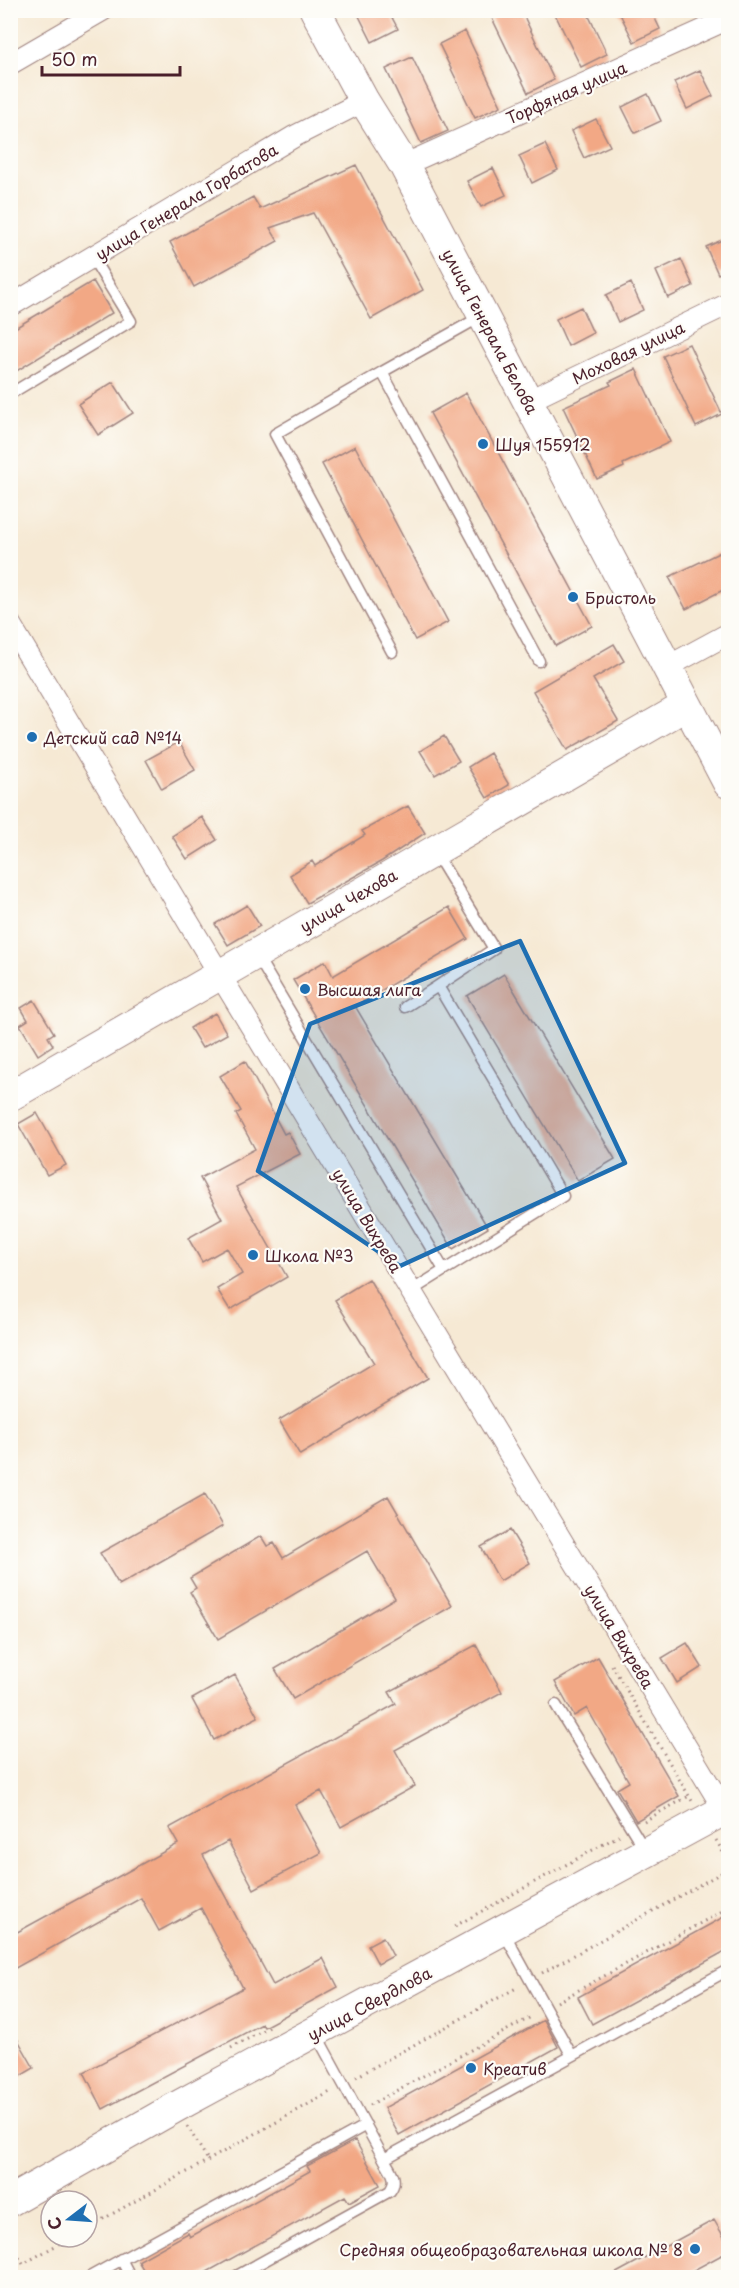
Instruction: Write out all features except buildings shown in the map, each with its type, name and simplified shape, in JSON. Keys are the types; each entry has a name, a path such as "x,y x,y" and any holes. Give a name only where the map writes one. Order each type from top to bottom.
{"street":[{"path":"10,64 103,10"},
{"name":"улица Генерала Белова","path":"315,10 364,101 404,165 729,783"},
{"name":"Торфяная улица","path":"404,165 729,19"},
{"name":"улица Генерала Горбатова","path":"10,306 295,136 364,101"},
{"name":"Моховая улица","path":"528,401 729,303"},
{"name":"улица Вихрева","path":"10,624 727,1811"},
{"path":"667,668 729,634"},
{"name":"улица Чехова","path":"10,1096 687,705"},
{"name":"улица Свердлова","path":"10,2201 176,2107 727,1811"}],"lane":[{"path":"10,394 131,321 92,257"},
{"path":"392,652 275,434 482,316"},
{"path":"382,372 539,661"},
{"path":"405,1007 494,949 434,851"},
{"path":"256,954 444,1270"},
{"path":"411,1291 563,1196 438,986"},
{"path":"555,1705 647,1852"},
{"path":"503,1930 572,2056"},
{"path":"384,2159 729,1970"},
{"path":"233,2277 390,2191 394,2186 394,2178 315,2032"},
{"path":"88,2277 366,2125"},
{"path":"121,2259 131,2277"}],"path":[{"path":"99,2221 729,1869"},
{"path":"10,2242 23,2264 50,2249"},
{"path":"10,2253 15,2250"}],"highlighted area":[{"path":"520,941 625,1163 400,1266 258,1171 310,1024"}],"place":[{"name":"Шуя 155912","path":"483,444"},
{"name":"Бристоль","path":"573,597"},
{"name":"Детский сад №14","path":"32,737"},
{"name":"Высшая лига","path":"305,989"},
{"name":"Школа №3","path":"253,1255"},
{"name":"Креатив","path":"471,2068"},
{"name":"Средняя общеобразовательная школа № 8","path":"695,2249"}]}
